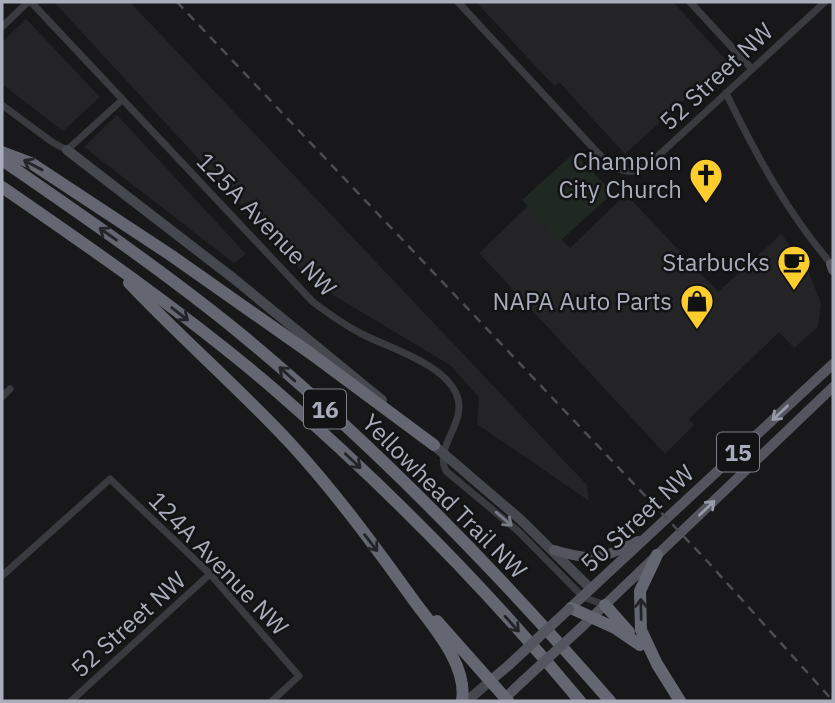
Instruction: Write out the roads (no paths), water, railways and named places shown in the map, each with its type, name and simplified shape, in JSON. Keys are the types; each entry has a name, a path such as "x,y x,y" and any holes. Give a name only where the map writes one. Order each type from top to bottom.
{"highway":[{"path":"2,152 31,163 172,256 310,353 439,450"},
{"name":"Yellowhead Trail NW","path":"2,160 133,251 276,365 406,482 471,547 610,701"},
{"name":"Yellowhead Trail NW","path":"2,187 106,258 254,373 328,437 428,533 580,701"},
{"path":"106,258 176,332 217,367 292,446 393,571 505,700"},
{"path":"657,555 640,591 641,630 657,664 680,701"},
{"path":"393,571 449,653 460,680 462,701"},
{"path":"605,605 657,664"},
{"path":"570,608 588,621 640,645"}],"main road":[{"name":"50 Street NW","path":"490,681 832,363"},
{"name":"50 Street NW","path":"505,700 833,387"},
{"path":"554,550 580,558 603,558 646,537"},
{"path":"587,593 605,605"}],"street":[{"path":"2,27 30,2"},
{"name":"125A Avenue NW","path":"30,2 313,302 345,325 445,377 456,392 460,407 457,421 439,450"},
{"name":"52 Street NW","path":"458,2 596,151 614,167 629,173 647,166 825,2"},
{"path":"690,2 752,69"},
{"path":"726,93 767,173 801,226 832,267"},
{"path":"67,150 122,100"},
{"path":"2,105 51,142 67,150 354,375 554,550 587,593"},
{"path":"2,397 10,389"},
{"path":"439,450 450,475 587,593"},
{"name":"124A Avenue NW","path":"2,576 110,479 210,574 299,676 272,701"},
{"name":"52 Street NW","path":"71,701 210,574"},
{"name":"50 Street NW","path":"467,701 490,681"}],"railway":[{"path":"177,2 708,562 833,701"}],"place":[{"name":"Champion City Church","path":"706,205"},
{"name":"Starbucks","path":"794,292"},
{"name":"NAPA Auto Parts","path":"697,331"}]}
